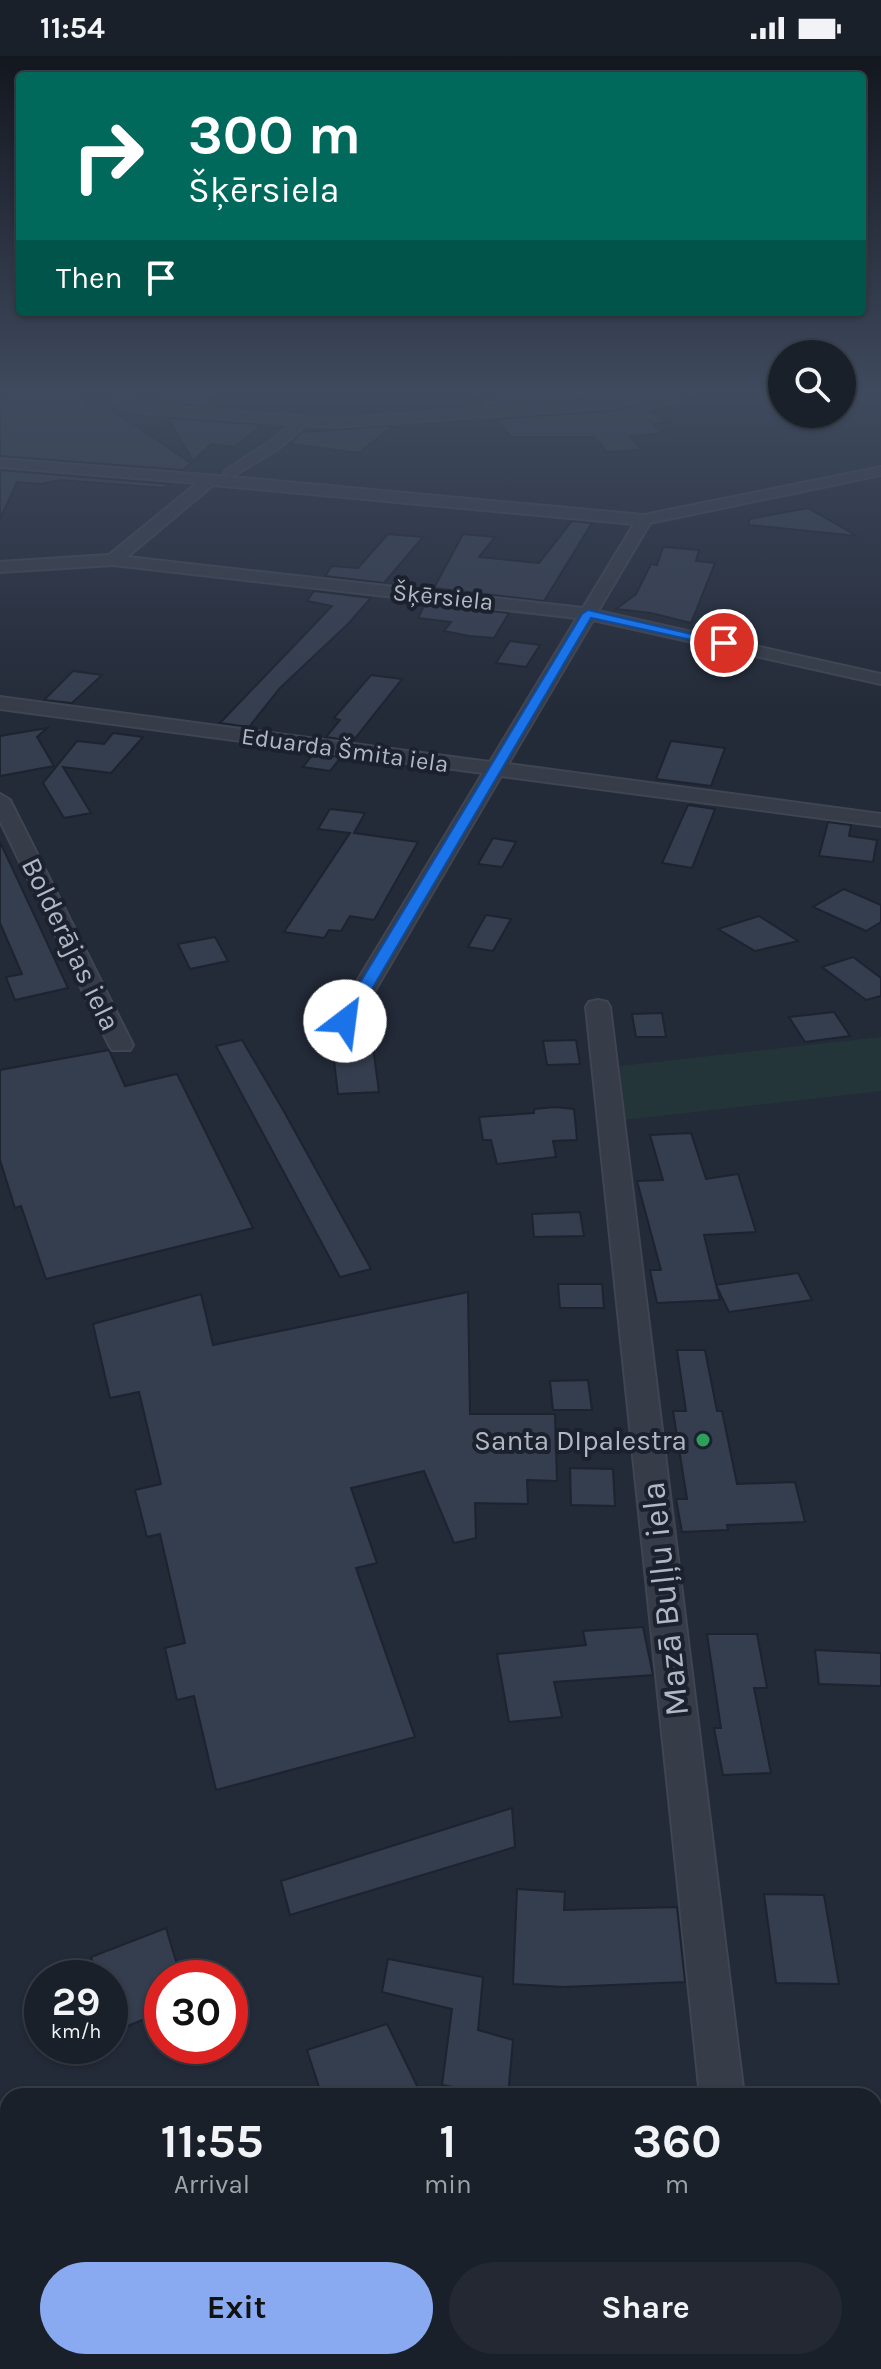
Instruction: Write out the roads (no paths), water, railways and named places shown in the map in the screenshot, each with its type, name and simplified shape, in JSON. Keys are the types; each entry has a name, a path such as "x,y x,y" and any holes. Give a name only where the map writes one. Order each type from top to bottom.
{"street":[{"path":"113,560 187,499"},
{"path":"415,499 644,520 746,499"},
{"path":"345,1021 644,520"},
{"name":"Šķērsiela","path":"0,567 113,560 588,614 881,679"},
{"name":"Eduarda Šmita iela","path":"0,703 881,820"},
{"name":"Bolderājas iela","path":"0,800 121,1045"},
{"name":"Mazā Buļļu iela","path":"598,1007 721,2088"}],"place":[{"name":"Santa DIpalestra","path":"703,1440"}]}
